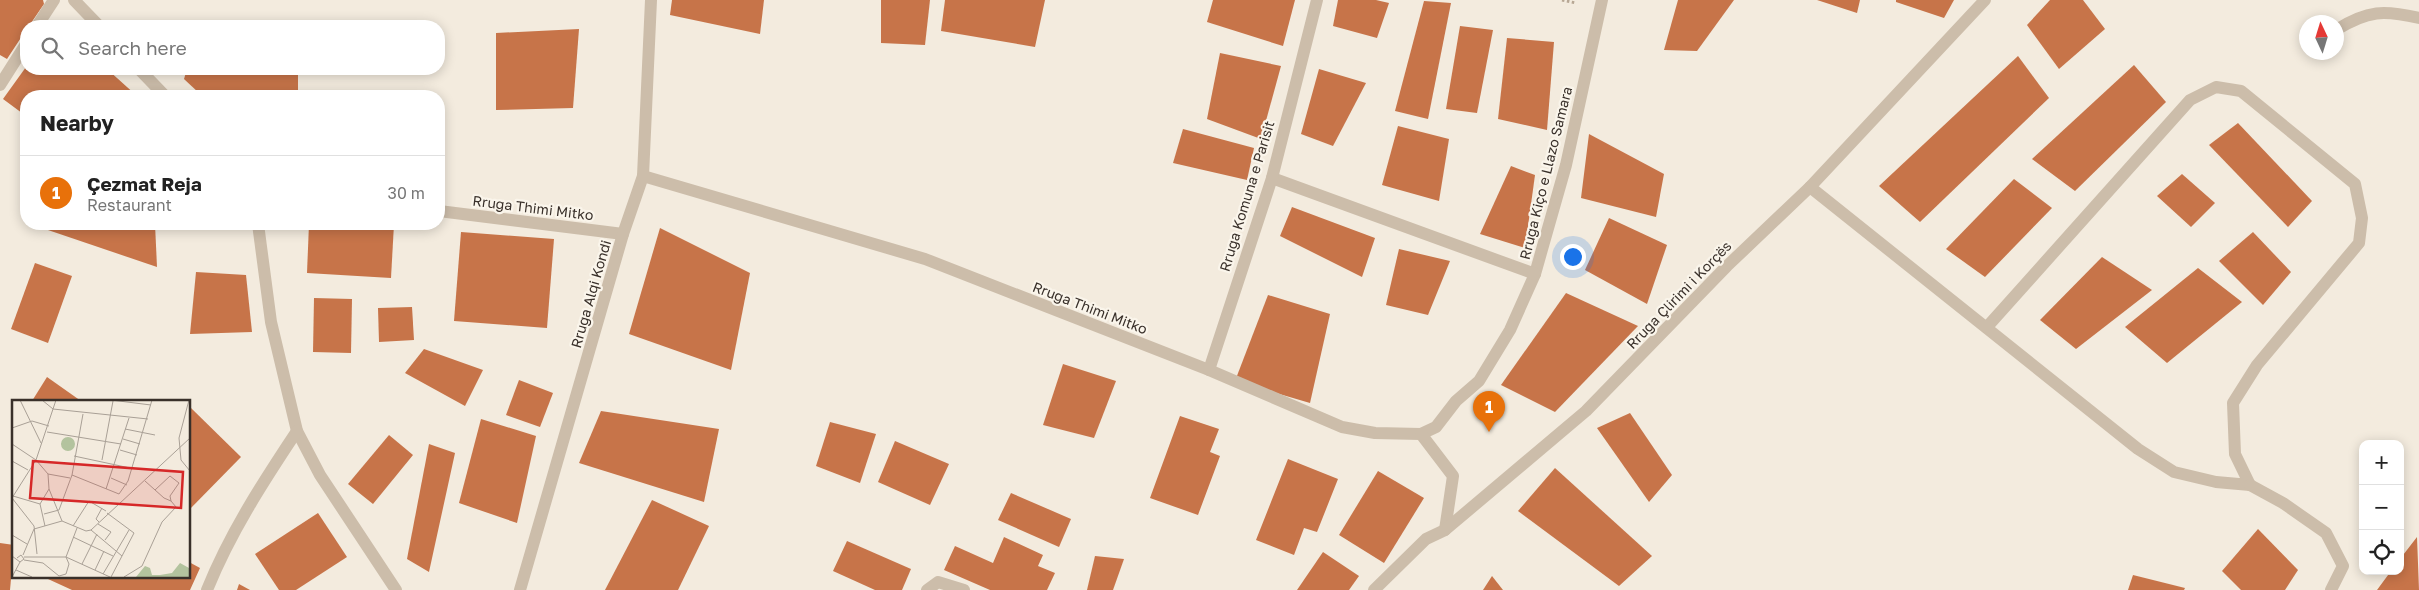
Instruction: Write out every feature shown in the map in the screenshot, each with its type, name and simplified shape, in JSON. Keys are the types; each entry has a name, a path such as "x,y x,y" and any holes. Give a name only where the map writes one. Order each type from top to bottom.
{"street":[{"path":"41,20 54,0"},
{"path":"74,0 93,20"},
{"name":"Rruga Alqi Kondi","path":"520,590 623,234 643,176 651,0"},
{"name":"Rruga Komuna e Parisit","path":"1209,370 1272,178 1317,0"},
{"name":"Rruga Kiço e Llazo Samara","path":"1422,434 1436,427 1456,401 1479,381 1510,330 1535,274 1566,165 1602,0"},
{"name":"Rruga Çlirimi i Korçës","path":"1374,590 1426,539 1445,530 1586,411 1727,266 1810,187 1985,0"},
{"path":"2344,25 2353,19 2371,13 2393,12 2419,18"},
{"path":"0,85 20,53"},
{"path":"145,75 159,90"},
{"path":"1987,327 2190,100 2216,88 2241,91 2355,184 2362,218 2359,243 2257,365 2233,403 2235,454 2250,485"},
{"name":"Rruga Thimi Mitko","path":"643,176 924,259 1209,370 1342,427 1375,433 1422,434"},
{"path":"1272,178 1535,274"},
{"path":"1810,187 1987,327 2085,409 2138,449 2174,472 2216,482 2250,485 2283,503 2326,533 2343,566 2331,590"},
{"name":"Rruga Thimi Mitko","path":"445,212 623,234"},
{"path":"259,230 271,322 297,431 320,475 396,590"},
{"path":"206,590 218,563 262,484 297,431"},
{"path":"1422,434 1453,476 1445,530"},
{"path":"927,590 938,582 964,590"}],"building":[{"path":"0,0 43,0 44,4 33,20 20,20 20,39 7,59 0,55"},
{"path":"672,0 764,0 760,34 670,15"},
{"path":"881,0 930,0 925,45 881,43"},
{"path":"945,0 1045,0 1035,47 941,31"},
{"path":"1213,0 1295,0 1283,46 1207,22"},
{"path":"1338,0 1376,0 1389,3 1377,38 1333,26"},
{"path":"1678,0 1734,0 1697,51 1664,50"},
{"path":"1817,0 1860,0 1857,13"},
{"path":"1896,0 1954,0 1944,18 1896,2"},
{"path":"2050,0 2083,0 2105,29 2059,69 2027,25"},
{"path":"1424,1 1451,3 1428,119 1395,111"},
{"path":"1460,26 1493,30 1477,113 1446,109"},
{"path":"579,29 573,108 496,110 496,33"},
{"path":"1507,38 1554,42 1547,130 1498,119"},
{"path":"1220,53 1281,66 1261,139 1207,119"},
{"path":"2018,56 2049,98 1920,222 1879,186"},
{"path":"2134,65 2166,102 2075,191 2032,159"},
{"path":"1319,69 1366,83 1333,146 1301,134"},
{"path":"20,75 114,75 130,90 20,90 20,112 3,99"},
{"path":"185,75 298,75 298,90 196,90 184,79"},
{"path":"2238,123 2312,201 2288,227 2209,145"},
{"path":"1398,126 1449,139 1439,201 1382,185"},
{"path":"1183,129 1254,148 1247,180 1173,163"},
{"path":"1589,134 1664,174 1656,217 1581,198"},
{"path":"1511,166 1535,175 1525,248 1480,234"},
{"path":"2182,174 2215,203 2191,227 2157,196"},
{"path":"2014,179 2052,208 1985,277 1946,249"},
{"path":"1292,207 1375,238 1362,277 1280,236"},
{"path":"1609,218 1667,245 1647,304 1585,270"},
{"path":"660,228 750,273 731,370 629,334"},
{"path":"48,230 155,230 157,267"},
{"path":"309,230 394,230 391,278 307,273"},
{"path":"461,232 554,239 547,328 454,321"},
{"path":"2253,232 2291,272 2263,305 2219,261"},
{"path":"1399,249 1450,261 1428,315 1386,305"},
{"path":"2102,257 2152,290 2076,349 2040,320"},
{"path":"35,263 72,276 48,343 11,329"},
{"path":"2198,268 2242,302 2167,363 2125,327"},
{"path":"196,272 246,275 252,332 190,334"},
{"path":"1566,293 1638,326 1555,412 1501,385"},
{"path":"1268,295 1330,314 1310,403 1235,381"},
{"path":"314,298 352,299 351,353 313,352"},
{"path":"412,307 414,340 379,342 378,308"},
{"path":"424,349 483,370 465,406 405,373"},
{"path":"1063,364 1116,381 1094,438 1043,425"},
{"path":"47,377 80,400 33,400"},
{"path":"519,380 553,393 540,427 506,415"},
{"path":"190,409 241,457 190,509"},
{"path":"601,411 719,429 704,502 579,463"},
{"path":"1630,413 1672,475 1649,502 1597,428"},
{"path":"1180,416 1219,429 1210,452 1220,456 1198,515 1150,498"},
{"path":"481,419 536,436 517,523 459,503"},
{"path":"830,422 876,434 860,483 816,466"},
{"path":"389,435 413,455 373,504 348,484"},
{"path":"895,441 949,464 930,505 878,482"},
{"path":"429,444 455,453 429,572 407,559"},
{"path":"1288,459 1338,479 1317,532 1304,528 1294,555 1256,540"},
{"path":"1555,468 1652,556 1619,586 1518,511"},
{"path":"1378,471 1424,498 1384,563 1339,535"},
{"path":"1011,493 1071,519 1059,547 998,520"},
{"path":"652,500 709,526 678,590 605,590"},
{"path":"318,513 347,557 296,590 279,590 255,554"},
{"path":"2258,529 2298,570 2285,590 2241,590 2222,571"},
{"path":"1004,537 1043,555 1038,566 1055,573 1047,590 990,590 944,570 955,546 993,563"},
{"path":"2417,537 2419,590 2377,590 2388,575 2404,575 2404,554"},
{"path":"847,541 911,569 902,590 875,590 833,571"},
{"path":"0,543 12,545 12,568 10,590 0,590"},
{"path":"1323,552 1359,576 1349,590 1297,590"},
{"path":"1095,556 1124,559 1113,590 1087,590"},
{"path":"190,563 200,568 190,590 72,590 48,579 190,578"},
{"path":"2133,575 2185,588 2184,590 2128,590"},
{"path":"1492,576 1503,590 1483,590"},
{"path":"239,584 250,590 237,590"}],"place":[{"name":"Çezmat Reja","path":"1489,432"}]}
